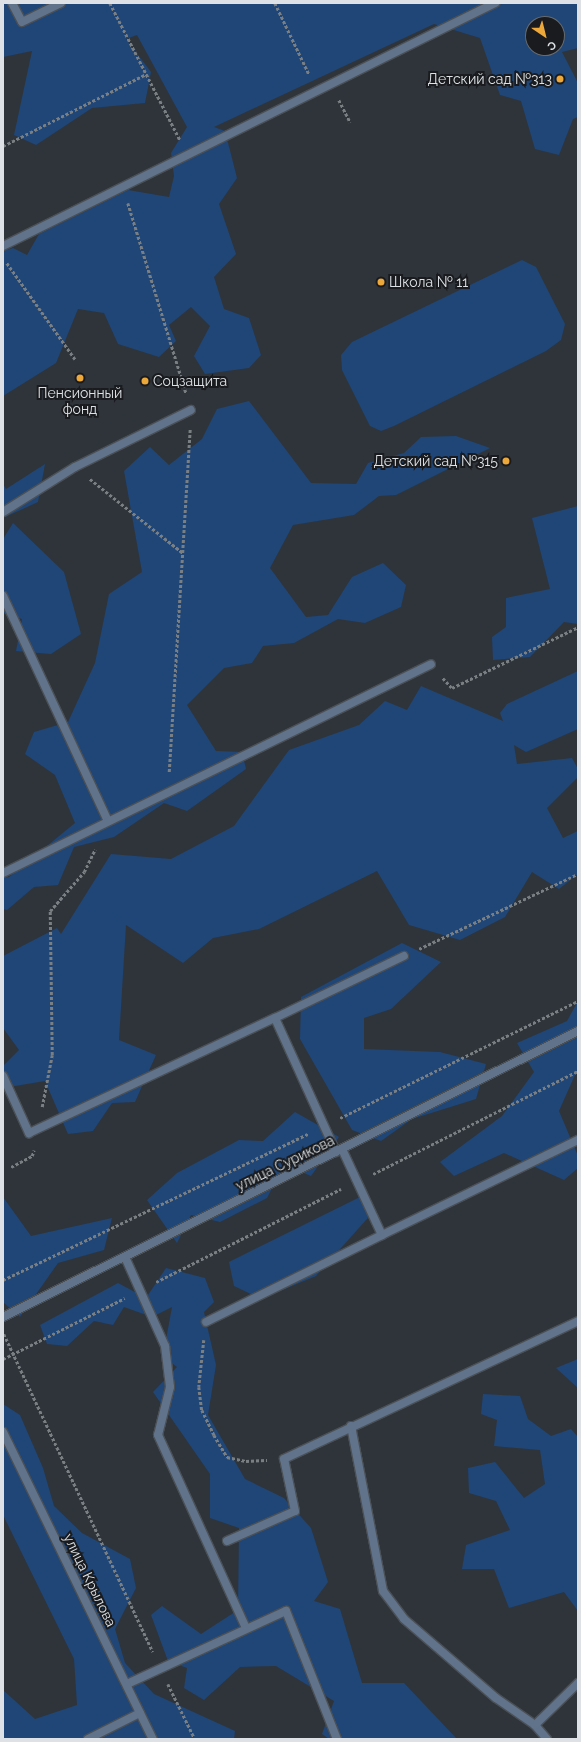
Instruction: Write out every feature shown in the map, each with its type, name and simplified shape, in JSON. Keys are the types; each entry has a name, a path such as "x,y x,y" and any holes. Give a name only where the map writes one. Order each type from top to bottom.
{"street":[{"path":"12,3 22,22 61,3"},
{"path":"3,246 495,3"},
{"path":"3,512 75,467 191,410"},
{"path":"3,596 108,821"},
{"path":"3,873 431,664"},
{"path":"3,1076 29,1133 404,956"},
{"path":"275,1018 325,1126 357,1182 382,1235"},
{"name":"улица Сурикова","path":"3,1317 578,1031"},
{"path":"206,1322 578,1140"},
{"path":"125,1257 165,1346 170,1387 158,1435 246,1628"},
{"path":"227,1541 295,1511 284,1460 351,1426 578,1320"},
{"path":"351,1426 383,1591 404,1619 496,1698 535,1725 547,1739"},
{"name":"улица Крылова","path":"3,1432 153,1739"},
{"path":"127,1684 246,1628 286,1611 336,1739"},
{"path":"535,1725 578,1683"},
{"path":"88,1739 140,1713"}],"path":[{"path":"110,3 188,154"},
{"path":"275,3 317,90"},
{"path":"3,146 146,74"},
{"path":"337,94 350,122"},
{"path":"123,187 191,410 167,792"},
{"path":"3,257 75,359"},
{"path":"75,467 183,554"},
{"path":"431,664 452,688 578,627"},
{"path":"11,1168 32,1156 52,1055 50,911 84,872"},
{"path":"404,956 578,874"},
{"path":"3,1280 325,1126 578,1002"},
{"path":"3,1359 578,1071"},
{"path":"206,1322 199,1387 202,1410 214,1435 227,1457 246,1461 284,1460"},
{"path":"3,1331 160,1668 195,1739"}],"shaded area":[{"path":"3,3 578,3 578,48 565,51 565,16 525,16 525,56 564,56 578,83 578,117 573,119 559,155 535,149 521,101 500,95 480,38 434,24 214,127 225,131 237,178 219,204 236,254 214,277 224,309 249,318 261,355 249,368 205,374 194,356 210,326 191,307 169,325 176,341 159,357 118,344 104,313 78,309 56,363 3,396 3,251 13,248 27,255 39,234 128,190 169,197 174,176 171,153 187,127 137,35 126,39 151,72 145,103 92,108 36,145 14,135 32,51 3,57"},
{"path":"522,260 536,267 565,324 561,340 546,351 394,426 381,431 370,426 342,370 341,355 352,342"},
{"path":"249,401 311,483 356,484 368,463 404,453 421,437 456,436 490,448 396,495 379,496 354,515 293,525 270,568 306,617 328,615 352,577 383,563 406,585 401,607 365,623 338,619 294,643 263,646 252,663 224,668 187,705 216,751 242,752 246,769 187,811 164,803 114,837 74,847 58,885 34,887 7,910 3,909 3,878 9,877 75,823 55,775 25,754 34,732 68,722 95,663 109,594 142,572 124,471 150,447 169,465 202,439 217,409"},
{"path":"45,464 38,502 3,518 3,484 6,489"},
{"path":"578,506 578,624 564,622 530,657 493,660 492,637 506,627 506,598 550,589 532,518"},
{"path":"13,523 64,572 81,634 51,654 16,651 22,619 3,613 3,539"},
{"path":"578,671 578,729 526,752 514,745 517,764 572,758 578,769 578,777 547,808 563,838 578,831 578,874 559,889 532,872 505,917 460,940 409,925 377,871 259,929 213,938 183,963 126,925 119,1040 156,1055 135,1102 112,1103 93,1131 68,1134 45,1081 3,1088 3,1066 19,1050 3,1028 3,956 57,928 61,934 111,854 171,859 234,826 289,750 359,725 385,701 407,710 421,686 503,721 500,713 507,704"},
{"path":"402,943 441,962 391,1009 364,1018 364,1049 440,1052 486,1064 476,1099 412,1119 381,1141 352,1130 300,1039 301,997"},
{"path":"578,1001 578,1068 559,1111 578,1156 578,1168 564,1180 504,1153 454,1176 440,1162 502,1116 534,1072 517,1043 567,1021"},
{"path":"295,1112 339,1137 311,1176 284,1165 267,1198 220,1222 191,1215 177,1243 147,1200 177,1173 239,1140 263,1141"},
{"path":"366,1194 375,1210 316,1276 261,1299 234,1286 229,1262"},
{"path":"3,1197 31,1236 112,1218 104,1250 58,1263 20,1317 3,1302"},
{"path":"166,1268 205,1278 214,1302 204,1312 216,1365 208,1415 245,1479 284,1498 311,1528 328,1582 314,1601 340,1609 362,1683 404,1683 457,1739 329,1739 322,1734 334,1701 276,1666 240,1667 204,1700 184,1688 187,1668 168,1661 151,1615 162,1606 201,1634 238,1610 239,1528 210,1518 210,1474 153,1392 177,1367 163,1356 172,1307 152,1317 124,1307 113,1325 94,1321 67,1346 47,1344 40,1325 118,1283 146,1298"},
{"path":"578,1359 578,1388 556,1368"},
{"path":"483,1394 520,1396 528,1419 551,1436 571,1429 578,1437 578,1611 564,1592 509,1608 494,1569 462,1569 466,1545 510,1530 496,1501 469,1493 468,1468 495,1462 524,1498 545,1484 540,1450 494,1446 497,1420 481,1414"},
{"path":"3,1404 20,1415 43,1468 54,1506 82,1533 130,1559 136,1588 115,1629 125,1663 154,1694 235,1731 234,1739 3,1739 3,1690 35,1719 77,1705 74,1659 3,1515"}],"place":[{"name":"Детский сад №313","path":"560,79"},
{"name":"Школа № 11","path":"381,282"},
{"name":"Пенсионный фонд","path":"80,378"},
{"name":"Соцзащита","path":"145,381"},
{"name":"Детский сад №315","path":"506,461"}]}
